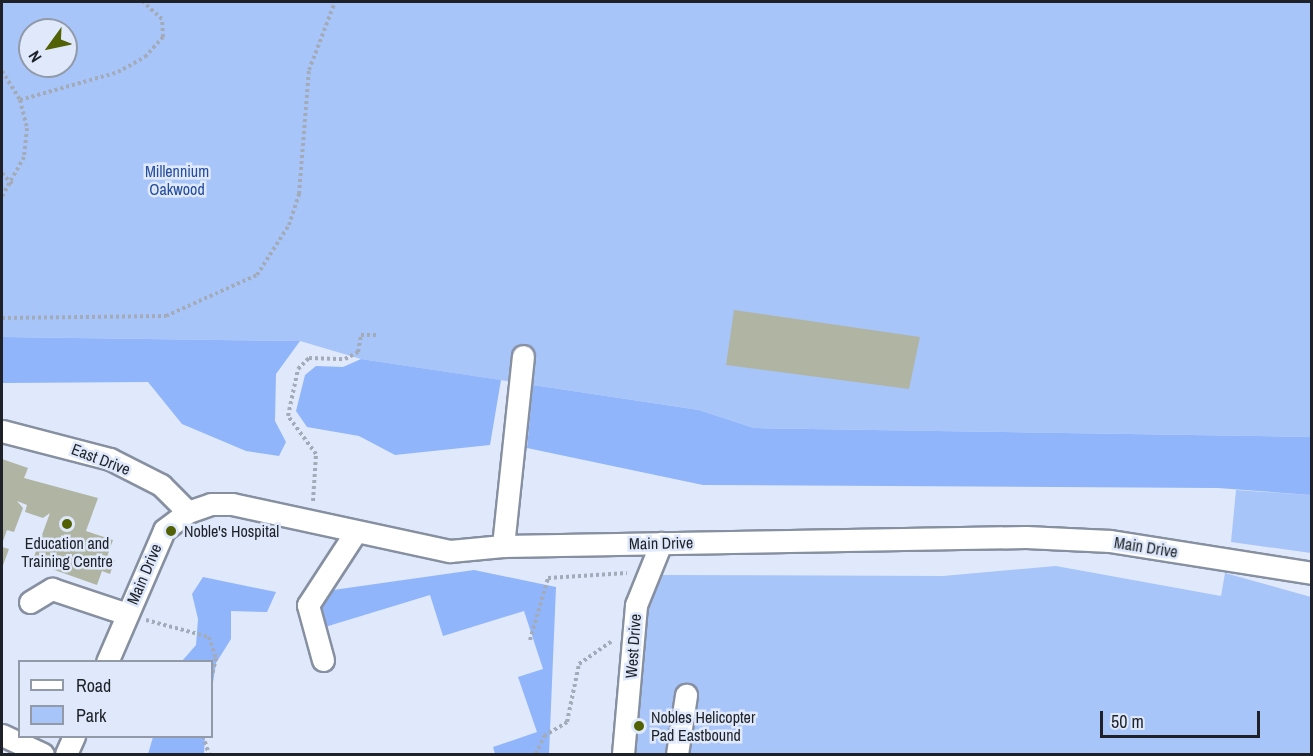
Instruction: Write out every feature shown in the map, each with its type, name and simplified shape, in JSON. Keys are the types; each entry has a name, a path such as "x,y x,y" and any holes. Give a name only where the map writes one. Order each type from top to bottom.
{"street":[{"path":"503,546 524,356"},
{"name":"East Drive","path":"2,431 110,459 161,485 188,512"},
{"name":"Main Drive","path":"108,660 134,616 164,530 188,512 232,504 355,533 450,551 503,546 1026,537 1110,541 1311,573"},
{"path":"323,660 308,605 355,533"},
{"name":"West Drive","path":"623,754 636,605 647,572 661,543"},
{"path":"30,602 52,589 134,616"},
{"path":"677,754 686,695"},
{"path":"2,735 43,754"},
{"path":"66,754 73,738"}],"path":[{"path":"20,100 118,72 146,57 163,37 162,19 143,2"},
{"path":"2,318 166,316 257,275 289,225 299,194 309,70 335,2"},
{"path":"2,71 20,100 26,138 12,184 2,196"},
{"path":"2,173 12,184"},
{"path":"311,510 316,454 288,416 298,369 309,358 345,359 358,352 362,335 378,335"},
{"path":"530,640 548,578 647,572"},
{"path":"134,616 209,637 216,658 213,671"},
{"path":"536,754 543,736 567,722 579,664 612,640 634,643"},
{"path":"204,738 209,754"}],"green space":[{"name":"Millennium Oakwood","path":"2,2 1311,2 1311,437 754,428 699,410 361,359 300,341 2,337"},
{"path":"1236,490 1311,495 1311,553 1231,542"},
{"path":"1056,566 1221,596 1225,573 1311,597 1311,754 632,754 643,601 659,575 943,576"}],"shaded area":[{"path":"2,337 300,341 276,374 275,421 286,442 279,456 246,451 182,424 148,382 2,383"},
{"path":"361,359 501,380 490,445 395,455 359,436 307,427 296,411 305,375 316,366 343,367"},
{"path":"533,385 699,410 754,428 1311,437 1311,495 1218,488 703,485 527,448"},
{"path":"474,570 556,587 549,754 495,754 493,747 537,732 518,677 543,669 524,611 443,636 430,595 325,627 320,607 326,591"},
{"path":"203,577 276,592 267,612 231,611 231,639 216,663 213,682 213,660 183,660 196,645 198,619 192,594"},
{"path":"153,738 205,738 204,754 148,754"}],"building":[{"path":"734,310 920,337 909,389 726,365"},
{"name":"Education and Training Centre","path":"2,459 28,468 24,478 98,498 86,531 113,540 107,557 115,560 110,574 102,571 97,585 32,562 50,513 43,518 25,512 27,505 17,501 23,508 14,532 7,530 2,544"},
{"name":"Education and Training Centre","path":"2,547 9,549 2,568"}],"place":[{"name":"Education and Training Centre","path":"67,524"},
{"name":"Noble's Hospital","path":"171,531"},
{"name":"Nobles Helicopter Pad Eastbound","path":"639,726"}]}
